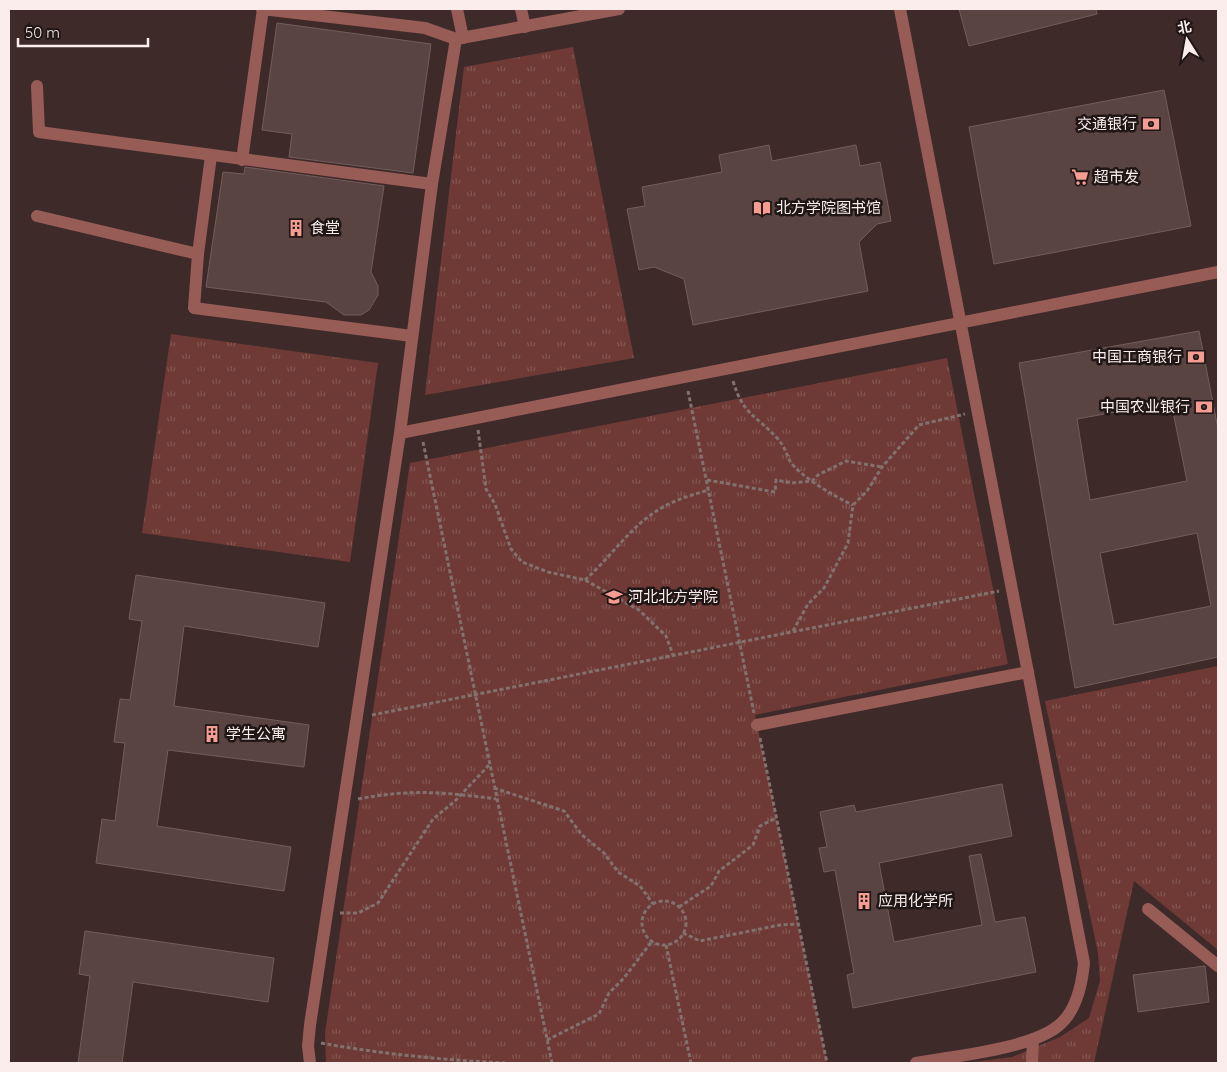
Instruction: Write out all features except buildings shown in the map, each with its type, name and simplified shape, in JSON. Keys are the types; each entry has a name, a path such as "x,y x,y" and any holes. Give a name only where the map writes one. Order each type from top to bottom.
{"lane":[{"path":"242,160 262,9 425,28 459,38 619,9"},
{"path":"310,1063 308,1040 400,433 432,184 459,38 457,9"},
{"path":"521,9 525,27"},
{"path":"900,9 1084,963 1082,984 1071,1008 1058,1026 1033,1039 916,1063"},
{"path":"37,86 40,132 432,184"},
{"path":"211,156 198,254 194,308 412,336"},
{"path":"37,216 198,254"},
{"path":"400,433 1218,272"},
{"path":"757,725 1028,672"},
{"path":"1148,909 1218,966"},
{"path":"1032,1063 1033,1039"}],"path":[{"path":"730,368 738,399 753,417 776,436 785,448 791,462 812,481 838,499 854,505"},
{"path":"793,632 808,604 824,588 848,542 854,505 867,491 882,467 919,425 978,411"},
{"path":"476,418 486,488 495,504 512,549 522,562 548,572 586,580 639,610 666,636 673,656"},
{"path":"421,429 474,695 552,1063"},
{"path":"707,480 774,492 776,480 792,482 812,481 818,475 846,461 882,467"},
{"path":"586,580 608,559 631,531 657,510 683,497 709,490"},
{"path":"357,718 1012,589"},
{"path":"327,913 358,913 378,903 433,819 455,801 489,765"},
{"path":"494,788 564,811 582,835 604,853 618,872 640,886 653,904"},
{"path":"344,802 390,793 437,791 496,799"},
{"path":"679,907 711,886 719,871 753,845 760,826 776,818"},
{"path":"667,901 679,907 686,919 683,933 674,942 666,945 652,941 646,936 642,922 647,908 653,904 667,901"},
{"path":"683,933 700,941 780,925 798,924"},
{"path":"547,1040 599,1014 609,993 624,978 652,941"},
{"path":"666,945 691,1063"},
{"path":"308,1040 362,1050 448,1060 504,1063"}],"green space":[{"path":"573,47 634,358 425,395 464,67"},
{"path":"171,334 378,363 350,562 142,533"},
{"path":"947,358 1008,664 755,715 827,1062 326,1063 325,1033 410,463"},
{"path":"1218,666 1218,950 1134,881 1094,1063 966,1063 1012,1057 1060,1037 1089,1018 1100,981 1098,953 1045,701"}],"place":[{"name":"交通银行","path":"1151,124"},
{"name":"超市发","path":"1080,177"},
{"name":"北方学院图书馆","path":"762,208"},
{"name":"食堂","path":"296,228"},
{"name":"中国工商银行","path":"1196,357"},
{"name":"中国农业银行","path":"1204,407"},
{"name":"河北北方学院","path":"614,597"},
{"name":"学生公寓","path":"212,734"},
{"name":"应用化学所","path":"864,901"}]}
